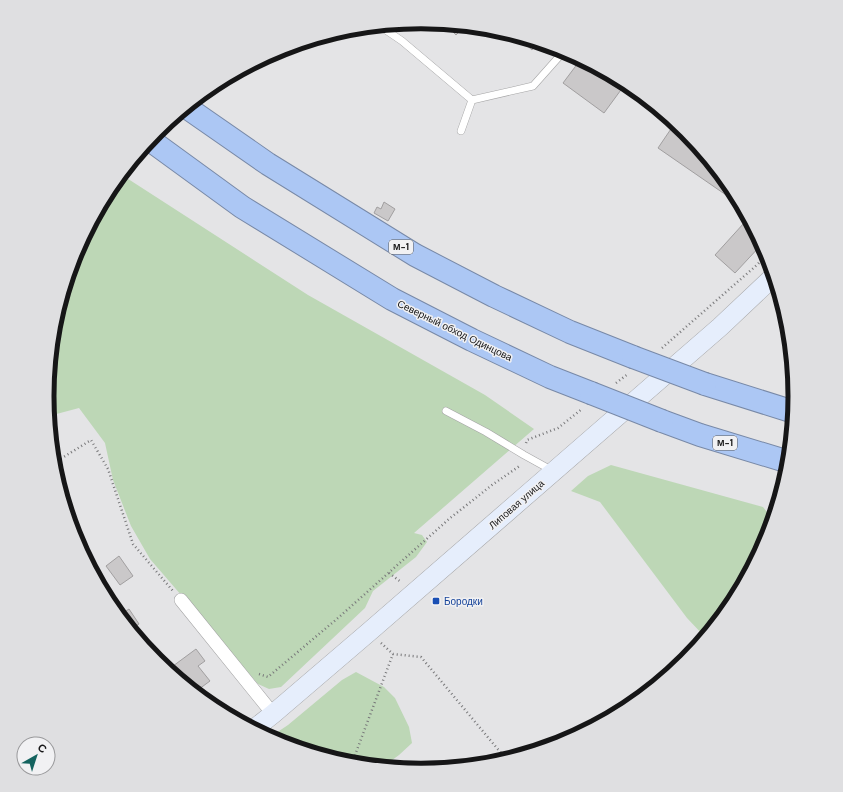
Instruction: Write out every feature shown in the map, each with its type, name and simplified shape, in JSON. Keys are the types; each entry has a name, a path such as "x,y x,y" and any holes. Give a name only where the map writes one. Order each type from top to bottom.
{"highway":[{"name":"М-1","path":"191,111 268,164 415,255 494,296 633,363 788,410"},
{"name":"Северный обход Одинцова","path":"155,144 242,207 392,299 472,340 550,377 587,401 662,421 700,435 782,460"}],"street":[{"name":"Липовая улица","path":"259,725 274,714 720,327 770,280"},
{"path":"181,600 274,714"}],"lane":[{"path":"387,31 402,41 472,100"},
{"path":"472,100 533,86 559,56"},
{"path":"461,131 472,100"},
{"path":"446,411 486,432 553,472"}],"path":[{"path":"659,350 762,259"},
{"path":"615,384 633,363"},
{"path":"244,678 253,672 268,677 338,618 449,519 492,485 522,465 527,440 558,428 587,401"},
{"path":"60,459 91,440 108,469 133,544 181,600"},
{"path":"389,573 401,583"},
{"path":"370,631 393,654 421,657 502,754"},
{"path":"354,757 393,654"}],"green space":[{"path":"126,178 308,295 485,395 534,429 414,533 422,535 427,542 416,557 373,591 365,608 281,687 269,689 258,684 150,559 131,526 113,480 105,443 79,408 55,414 55,372 62,324 67,301 82,256 104,212"},
{"path":"611,465 763,507 769,514 751,558 739,580 727,600 701,633 687,618 600,502 571,491 588,476"},
{"path":"356,672 384,687 395,698 409,727 412,743 390,761 350,756 304,744 276,733 288,725 342,680"}],"building":[{"path":"451,30 460,31 456,35"},
{"path":"526,45 534,47 532,50"},
{"path":"577,64 605,78 622,89 604,113 563,83"},
{"path":"672,128 681,136 713,173 730,198 658,148"},
{"path":"384,202 395,209 388,221 374,213 377,207 381,209"},
{"path":"744,223 758,249 735,273 715,255"},
{"path":"119,556 133,576 120,585 106,566"},
{"path":"129,609 139,624 136,626 125,612"},
{"path":"196,649 205,661 198,666 210,681 200,688 173,666"}],"place":[{"name":"Бородки","path":"436,601"}]}
